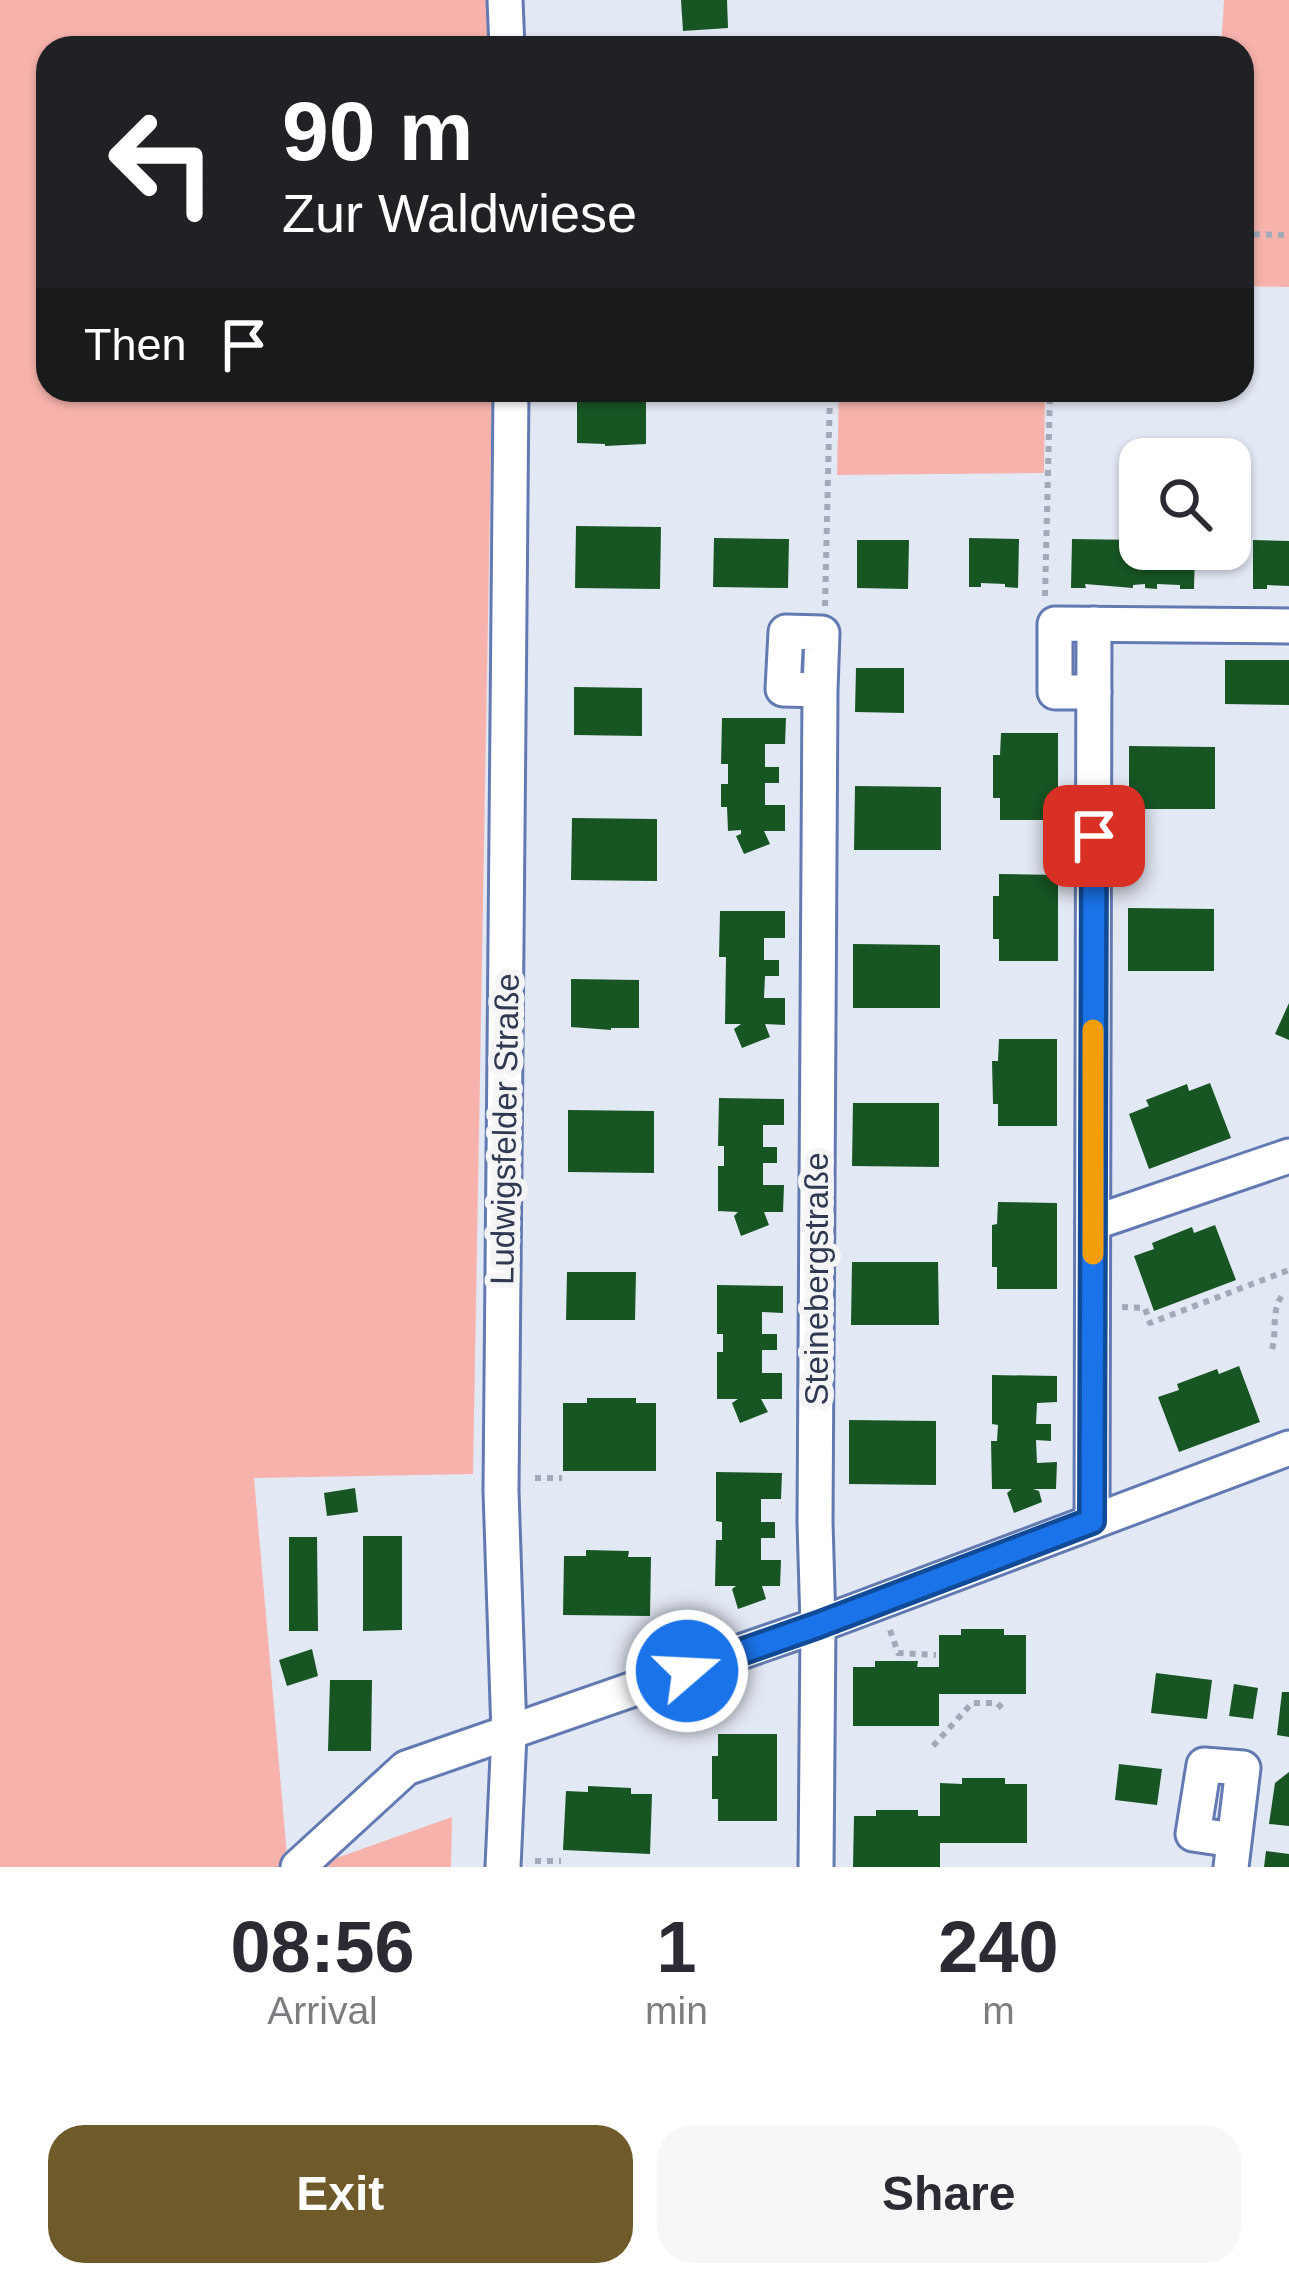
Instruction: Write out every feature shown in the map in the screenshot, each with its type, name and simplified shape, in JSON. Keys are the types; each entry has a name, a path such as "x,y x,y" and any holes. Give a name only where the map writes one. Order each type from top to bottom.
{"street":[{"path":"505,0 506,36"},
{"name":"Ludwigsfelder Straße","path":"511,402 501,1468 509,1734 519,1864"},
{"path":"1094,692 1055,692 1055,624 1289,626"},
{"path":"1092,1521 1094,624"},
{"name":"Steinebergstraße","path":"817,1867 820,690 783,689 786,632 822,633"},
{"path":"1093,1223 1289,1156"},
{"path":"298,1867 406,1768 818,1625 1289,1448"}],"path":[{"path":"1254,234 1289,235"},
{"path":"822,633 830,402"},
{"path":"1049,402 1045,611 1055,624"},
{"path":"1093,1305 1145,1308 1150,1323 1289,1270"},
{"path":"1272,1349 1277,1302 1282,1296"},
{"path":"536,1478 562,1478"},
{"path":"881,1601 898,1653 936,1655"},
{"path":"932,1747 972,1703 997,1702 1004,1710"},
{"path":"519,1864 561,1861"}],"shaded area":[{"path":"0,0 496,0 503,36 36,36 36,402 492,402 473,1474 254,1478 288,1867 0,1867"},
{"path":"1224,0 1289,0 1289,287 1254,286 1254,36 1222,36"},
{"path":"839,402 1045,402 1044,473 837,475"},
{"path":"452,1817 451,1867 311,1867"}],"building":[{"path":"681,0 727,0 728,28 683,31"},
{"path":"577,402 646,402 646,444 577,443"},
{"path":"576,526 661,527 660,589 575,588"},
{"path":"714,538 789,539 788,588 713,587"},
{"path":"969,538 1019,539 1018,588 981,583 981,587 969,587"},
{"path":"1072,539 1119,540 1119,570 1194,570 1194,589 1157,584 1157,589 1145,588 1145,584 1071,588"},
{"path":"857,540 909,540 908,589 857,588"},
{"path":"1253,540 1289,541 1289,586 1253,589"},
{"path":"1225,660 1289,660 1289,705 1225,704"},
{"path":"856,668 904,668 904,713 855,712"},
{"path":"574,687 642,688 642,736 574,735"},
{"path":"722,718 786,718 785,744 765,744 765,767 779,767 779,783 765,783 765,805 785,805 785,831 764,831 770,844 744,854 736,836 741,830 728,831 727,807 721,807 721,784 728,784 728,764 721,764"},
{"path":"1001,733 1058,733 1058,820 1000,820 1000,798 993,798 993,755 1000,755"},
{"path":"1129,746 1215,747 1215,809 1129,809"},
{"path":"855,786 941,787 941,850 854,850"},
{"path":"572,818 657,819 657,881 571,880"},
{"path":"999,874 1058,875 1058,961 999,961 999,939 993,939 993,896 999,896"},
{"path":"1128,908 1214,909 1214,971 1128,971"},
{"path":"720,911 785,911 785,938 764,938 764,960 779,960 779,976 765,976 764,998 785,998 785,1025 765,1024 770,1037 742,1048 734,1029 741,1024 725,1024 726,957 719,957"},
{"path":"853,944 940,945 940,1008 853,1008"},
{"path":"571,979 639,980 639,1028 571,1027"},
{"path":"1289,1003 1289,1040 1275,1034"},
{"path":"999,1039 1057,1039 1057,1126 998,1126 992,1061 998,1061"},
{"path":"1210,1083 1231,1138 1149,1169 1129,1114 1149,1106 1146,1100 1187,1084 1189,1091"},
{"path":"719,1098 784,1099 784,1125 763,1125 763,1147 777,1147 777,1163 763,1163 763,1185 784,1185 783,1212 764,1212 769,1225 741,1236 734,1216 738,1212 718,1211 718,1166 724,1166 724,1146 718,1146"},
{"path":"853,1103 939,1103 939,1167 852,1166"},
{"path":"568,1110 654,1111 654,1173 568,1172"},
{"path":"998,1202 1057,1203 1057,1289 997,1289 992,1225 997,1224"},
{"path":"1215,1225 1236,1280 1154,1311 1134,1256 1192,1227 1194,1233"},
{"path":"852,1262 938,1262 939,1325 851,1325"},
{"path":"567,1272 636,1272 635,1320 566,1320"},
{"path":"717,1285 783,1286 783,1313 762,1312 762,1334 777,1334 777,1350 762,1350 762,1373 782,1373 782,1399 761,1399 768,1412 740,1423 732,1403 738,1399 717,1399 717,1352 723,1352 723,1334 717,1334"},
{"path":"1239,1366 1260,1422 1179,1452 1158,1397 1179,1390 1177,1384"},
{"path":"992,1375 1057,1376 1057,1402 1037,1403 1036,1424 1051,1424 1051,1441 1036,1440 1037,1463 1057,1462 1056,1489 1033,1489 1039,1491 1042,1502 1014,1513 1007,1493 1012,1489 992,1489 991,1441 997,1441 998,1425 992,1424"},
{"path":"587,1398 656,1403 656,1471 563,1471 563,1403 587,1403"},
{"path":"849,1420 936,1421 936,1485 849,1484"},
{"path":"716,1472 782,1473 781,1499 761,1499 761,1522 775,1522 775,1538 761,1538 761,1560 781,1560 780,1586 762,1586 766,1599 738,1609 732,1589 736,1586 715,1586 716,1540 722,1540 722,1522 716,1521"},
{"path":"355,1488 358,1512 327,1516 324,1493"},
{"path":"363,1536 402,1536 402,1630 363,1631"},
{"path":"289,1537 317,1537 318,1631 289,1631"},
{"path":"586,1550 629,1551 628,1557 651,1557 650,1616 563,1615 564,1556 586,1556"},
{"path":"961,1629 1004,1629 1004,1635 1026,1635 1026,1694 939,1694 939,1726 853,1726 853,1667 875,1667 875,1661 918,1661 917,1667 939,1667 939,1635 961,1635"},
{"path":"312,1649 318,1676 287,1686 279,1660"},
{"path":"1156,1673 1212,1680 1207,1719 1151,1713"},
{"path":"330,1680 372,1680 371,1751 328,1751"},
{"path":"1234,1684 1258,1688 1253,1719 1229,1716"},
{"path":"1282,1692 1289,1692 1289,1737 1277,1735"},
{"path":"718,1734 777,1734 777,1821 718,1821 718,1799 712,1799 712,1756 718,1756"},
{"path":"1119,1764 1162,1769 1157,1805 1115,1800"},
{"path":"1289,1772 1289,1826 1269,1824 1275,1783"},
{"path":"962,1778 1005,1778 1005,1784 1027,1784 1027,1843 940,1843 940,1867 853,1867 854,1816 876,1816 876,1810 918,1810 918,1816 940,1816 940,1783 962,1784"},
{"path":"588,1786 652,1794 650,1854 563,1850 566,1791 588,1792"},
{"path":"1266,1851 1289,1854 1289,1867 1264,1867"}],"slow traffic":[{"path":"1093,1030 1093,1254"}],"route":[{"path":"687,1671 1092,1521 1094,836"}]}
